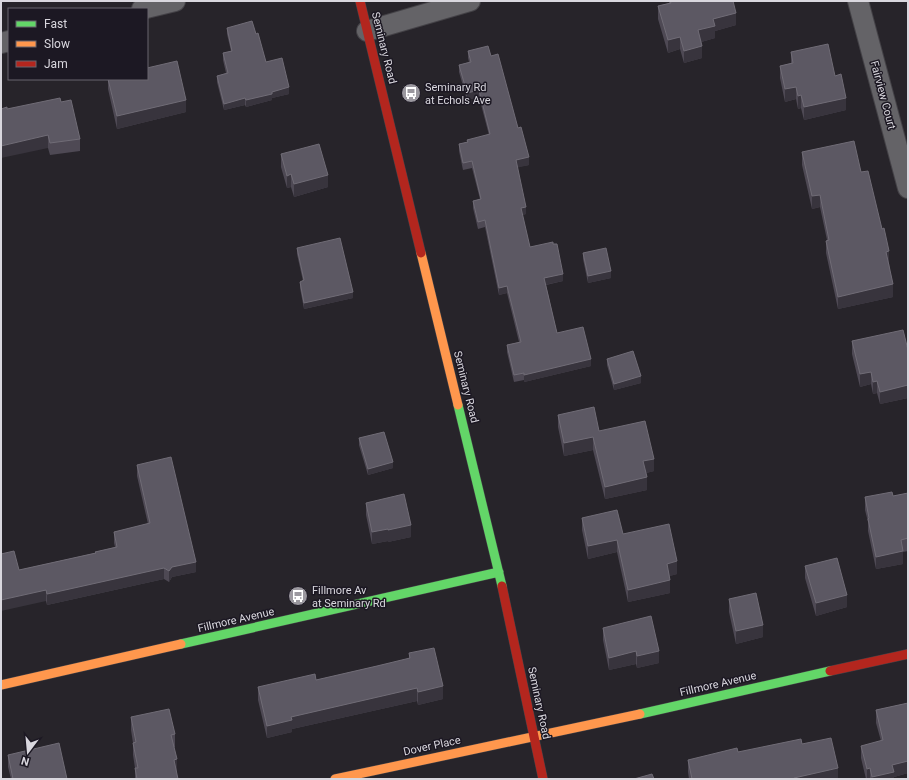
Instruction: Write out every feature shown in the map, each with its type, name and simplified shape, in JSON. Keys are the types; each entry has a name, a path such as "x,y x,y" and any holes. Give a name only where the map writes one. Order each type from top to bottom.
{"street":[{"path":"146,8 175,1"},
{"name":"Seminary Road","path":"360,1 504,593 543,779"},
{"path":"367,31 470,1"},
{"name":"Fairview Court","path":"858,1 908,188"},
{"name":"Fillmore Avenue","path":"1,685 499,572"},
{"name":"Fillmore Avenue","path":"534,736 908,654"},
{"name":"Dover Place","path":"335,779 534,736"}],"building":[{"path":"670,1 733,1 736,13 713,19 715,26 698,30 702,46 684,51 680,37 668,40 658,6 671,3"},
{"path":"252,21 256,34 258,33 266,62 282,58 289,87 272,92 272,94 246,100 245,98 224,104 217,76 228,73 223,53 232,51 227,28"},
{"path":"828,44 835,76 841,74 846,98 804,107 801,95 798,96 796,87 785,89 780,66 793,63 791,52"},
{"path":"488,46 491,56 498,54 518,128 521,127 529,157 516,160 526,207 521,208 530,247 553,242 553,244 557,244 563,274 544,278 557,333 583,327 591,359 524,375 524,373 514,375 507,345 521,342 507,286 499,288 485,220 478,222 473,201 481,199 472,161 463,163 459,144 468,142 467,140 490,134 479,90 467,93 459,65 471,62 468,51"},
{"path":"177,61 186,100 117,116 108,80 148,80 148,68"},
{"path":"60,98 61,102 71,100 80,139 50,143 48,135 1,146 1,109"},
{"path":"854,141 861,172 868,171 882,229 884,228 889,251 886,252 893,284 838,297 826,241 829,240 820,195 812,196 802,152"},
{"path":"319,144 328,175 294,184 291,174 287,176 281,154"},
{"path":"340,238 353,292 304,303 300,282 304,280 297,248"},
{"path":"606,248 611,271 588,276 583,253"},
{"path":"903,330 908,350 908,385 880,392 877,381 873,382 871,372 860,374 852,341"},
{"path":"633,351 641,376 614,384 607,359"},
{"path":"594,407 599,431 645,421 654,459 643,461 647,477 605,487 593,437 564,443 558,415"},
{"path":"384,432 393,462 368,469 359,438"},
{"path":"171,457 196,562 172,567 169,571 164,568 47,594 46,590 1,600 1,554 14,551 19,570 117,547 114,532 150,523 137,465"},
{"path":"892,492 893,496 908,493 908,538 901,540 903,551 876,557 865,497"},
{"path":"404,494 411,525 372,532 366,503"},
{"path":"617,510 623,534 669,524 677,561 667,564 670,580 628,590 617,540 588,546 582,518"},
{"path":"837,558 847,595 816,603 805,566"},
{"path":"756,593 763,625 736,631 729,599"},
{"path":"651,616 659,651 637,656 636,651 609,658 603,628"},
{"path":"434,648 443,686 418,692 417,688 291,717 292,720 267,726 258,687 315,674 316,680 410,658 409,653"},
{"path":"908,703 908,761 892,765 894,772 872,777 870,768 867,769 861,746 883,740 876,710"},
{"path":"169,709 175,734 171,735 177,759 174,760 178,779 137,779 135,768 138,768 133,743 136,742 131,717"},
{"path":"831,738 838,768 794,779 692,779 688,760 737,748 738,752 801,739 802,744"},
{"path":"59,743 67,779 13,779 8,755"},
{"path":"652,774 654,779 634,779"}],"traffic: fast":[{"path":"458,405 502,586"},
{"path":"181,644 499,572"},
{"path":"640,714 830,671"}],"traffic: slow":[{"path":"421,253 458,405"},
{"path":"1,685 181,644"},
{"path":"335,779 640,714"}],"traffic: jam":[{"path":"360,1 421,253"},
{"path":"502,586 543,779"},
{"path":"830,671 908,654"}],"place":[{"name":"Seminary Rd at Echols Ave","path":"411,93"},
{"name":"Fillmore Av at Seminary Rd","path":"298,596"}]}
